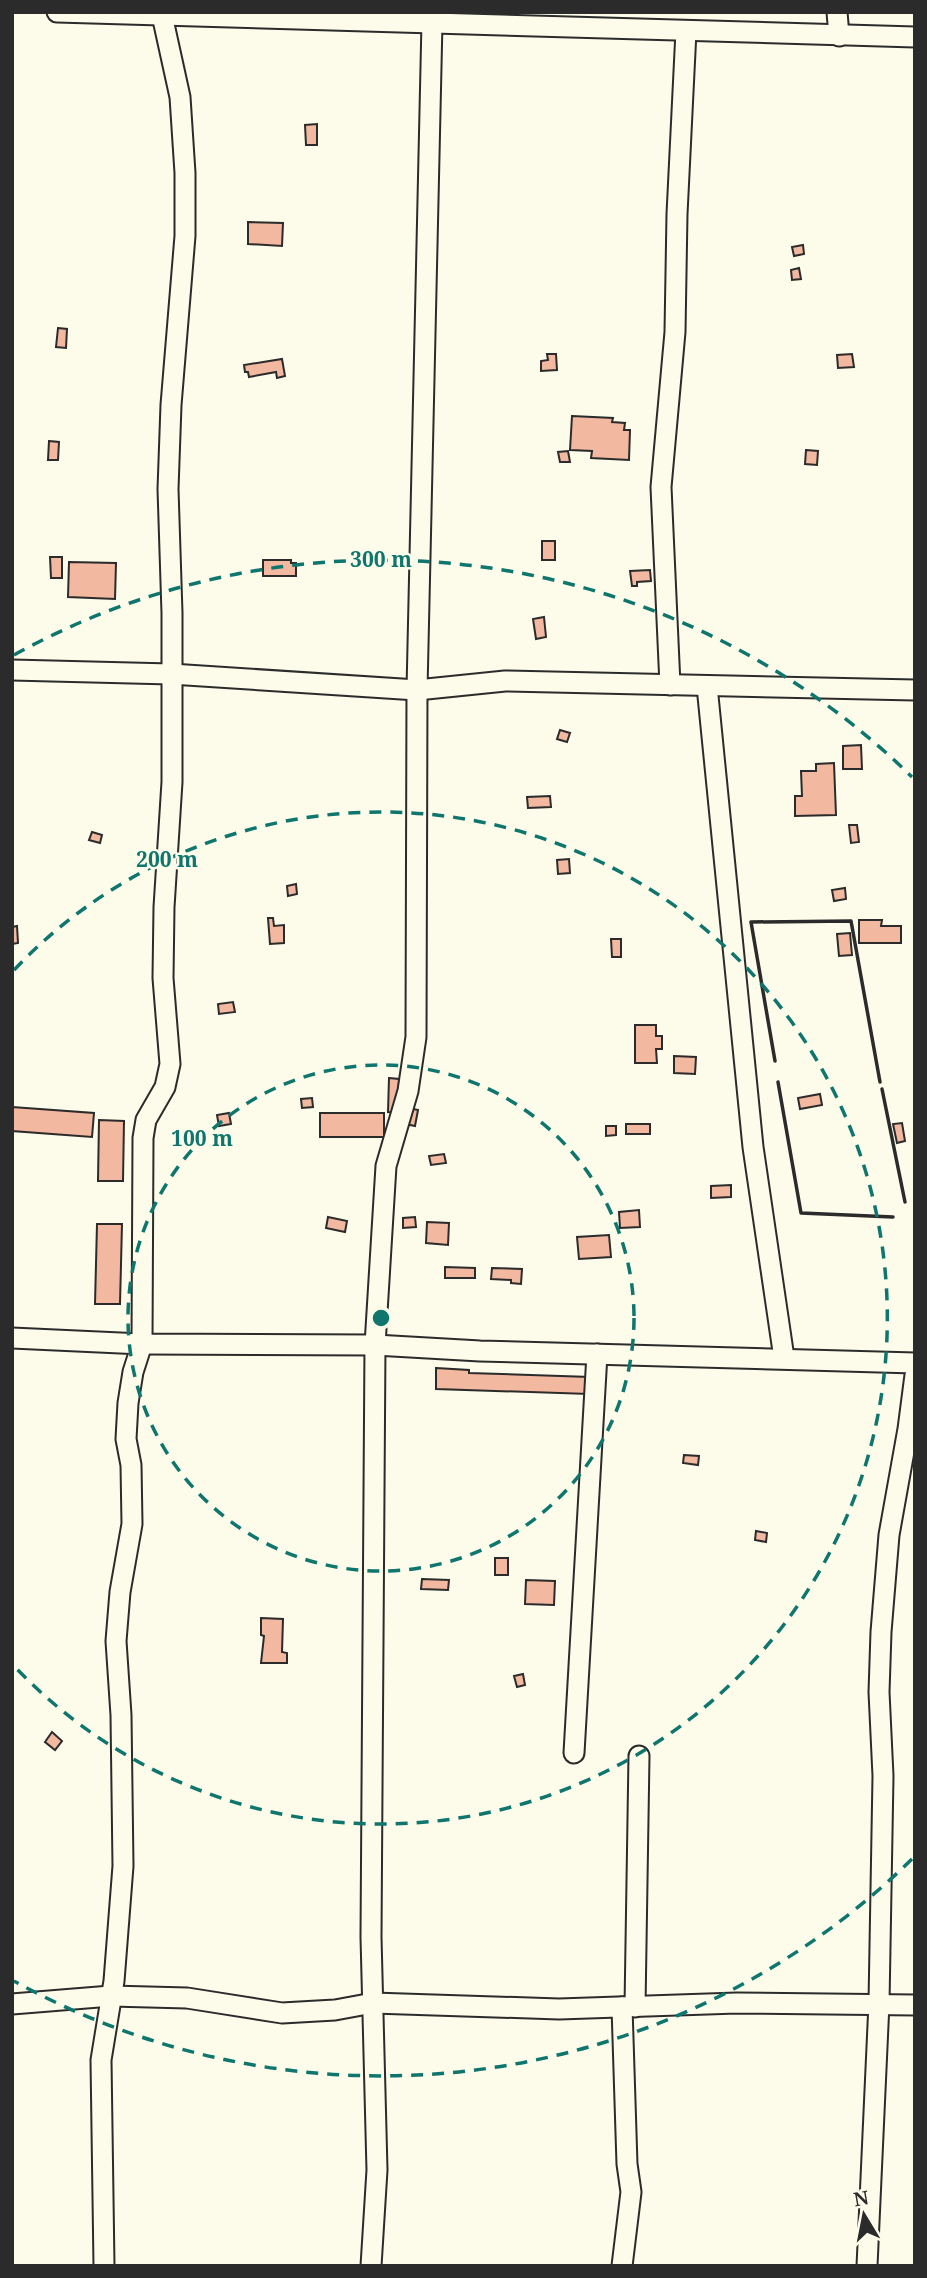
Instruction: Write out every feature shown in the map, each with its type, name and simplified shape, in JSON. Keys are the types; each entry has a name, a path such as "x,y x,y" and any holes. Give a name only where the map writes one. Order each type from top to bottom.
{"street":[{"path":"57,12 240,19 432,22 456,18 656,22 686,31 915,37"},
{"path":"837,12 839,36"},
{"path":"104,2266 101,2060 111,1996 123,1855 121,1714 116,1641 120,1592 132,1524 131,1465 126,1439 132,1372 142,1344 143,1138 146,1120 165,1087 170,1064 163,978 164,907 172,782 169,456 185,236 185,173 180,97 162,15"},
{"path":"371,2266 377,2171 371,1937 376,1345 386,1166 408,1091 416,1037 417,690 432,22"},
{"path":"670,685 661,487 675,332 677,214 686,31"},
{"path":"12,670 171,674 417,690 505,681 915,690"},
{"path":"707,685 753,1147 784,1358"},
{"path":"12,1338 142,1344 376,1345 915,1363"},
{"path":"574,1753 597,1354"},
{"path":"867,2266 879,2003 883,1776 879,1692 883,1597 889,1535 915,1375"},
{"path":"622,2266 631,2192 626,2164 639,1756"},
{"path":"12,2004 111,1996 187,1998 282,2013 335,2010 373,2003 534,2008 737,2003 879,2003 915,2006"}],"building":[{"path":"317,124 317,145 306,145 305,125"},
{"path":"248,222 283,223 282,246 248,244"},
{"path":"803,245 804,254 794,256 792,247"},
{"path":"799,268 801,279 792,280 791,270"},
{"path":"58,328 67,329 66,348 56,347"},
{"path":"547,354 556,354 557,370 541,371 541,361 548,360"},
{"path":"852,354 854,367 838,368 837,355"},
{"path":"282,359 285,376 277,378 276,372 249,377 248,372 245,372 244,365"},
{"path":"572,416 613,418 612,422 625,423 624,430 630,430 629,460 591,458 592,451 570,450"},
{"path":"49,441 59,442 58,460 48,460"},
{"path":"806,450 818,451 817,465 805,464"},
{"path":"568,451 570,462 560,462 558,452"},
{"path":"542,541 555,541 555,560 542,560"},
{"path":"50,557 62,557 62,578 51,578"},
{"path":"263,560 291,560 291,563 296,563 296,576 263,576"},
{"path":"69,562 116,563 115,599 68,597"},
{"path":"650,570 651,581 637,582 637,586 632,586 630,571"},
{"path":"544,617 546,637 536,639 533,619"},
{"path":"560,730 570,733 567,742 557,739"},
{"path":"861,745 862,769 843,769 843,746"},
{"path":"834,763 836,815 795,816 795,796 802,796 801,771 816,771 816,764"},
{"path":"550,796 551,807 528,808 527,797"},
{"path":"849,825 857,825 859,842 851,843"},
{"path":"92,832 102,835 100,843 89,840"},
{"path":"569,859 570,873 558,874 557,860"},
{"path":"296,884 297,894 288,896 287,886"},
{"path":"845,888 846,899 834,901 832,890"},
{"path":"268,918 273,918 274,926 284,925 284,943 270,944"},
{"path":"859,920 882,920 881,926 901,926 901,943 859,943"},
{"path":"17,926 18,943 12,944 12,927"},
{"path":"850,933 852,955 839,956 837,934"},
{"path":"611,939 621,939 621,957 612,957"},
{"path":"233,1002 235,1012 219,1014 218,1004"},
{"path":"635,1025 656,1025 656,1036 662,1036 662,1049 656,1049 657,1063 635,1063"},
{"path":"674,1056 696,1057 695,1074 674,1073"},
{"path":"389,1078 399,1079 398,1113 388,1112"},
{"path":"820,1094 822,1105 800,1109 798,1098"},
{"path":"312,1098 313,1107 302,1108 301,1099"},
{"path":"12,1107 94,1113 92,1137 12,1131"},
{"path":"409,1108 418,1110 415,1126 405,1124"},
{"path":"229,1113 231,1124 219,1126 217,1115"},
{"path":"320,1113 384,1113 384,1137 320,1137"},
{"path":"99,1120 124,1121 123,1181 98,1181"},
{"path":"902,1123 905,1141 897,1143 893,1124"},
{"path":"626,1124 650,1124 650,1134 626,1134"},
{"path":"606,1126 616,1126 616,1135 606,1136"},
{"path":"444,1154 446,1163 431,1165 429,1156"},
{"path":"731,1185 731,1197 711,1198 711,1186"},
{"path":"639,1210 640,1227 620,1228 619,1212"},
{"path":"328,1217 347,1221 345,1232 326,1228"},
{"path":"415,1217 416,1227 403,1228 403,1218"},
{"path":"427,1222 449,1223 448,1245 426,1243"},
{"path":"97,1224 122,1224 120,1304 95,1304"},
{"path":"609,1235 611,1257 579,1259 577,1237"},
{"path":"445,1267 475,1268 475,1278 445,1278"},
{"path":"492,1268 522,1269 521,1284 511,1283 511,1280 491,1279"},
{"path":"436,1368 469,1370 469,1373 590,1377 589,1394 436,1389"},
{"path":"684,1455 699,1456 698,1465 683,1463"},
{"path":"756,1531 767,1533 766,1542 755,1540"},
{"path":"495,1558 508,1558 508,1575 495,1575"},
{"path":"422,1579 449,1580 448,1590 421,1589"},
{"path":"526,1580 555,1581 554,1605 525,1604"},
{"path":"261,1618 283,1619 282,1652 287,1653 287,1663 261,1663 264,1636 261,1635"},
{"path":"523,1674 525,1685 517,1687 514,1676"},
{"path":"52,1732 62,1741 55,1750 45,1742"}],"wall":[{"path":"775,1061 751,922 851,921 880,1082"},
{"path":"778,1082 801,1213 893,1217"},
{"path":"882,1089 905,1202"}]}
